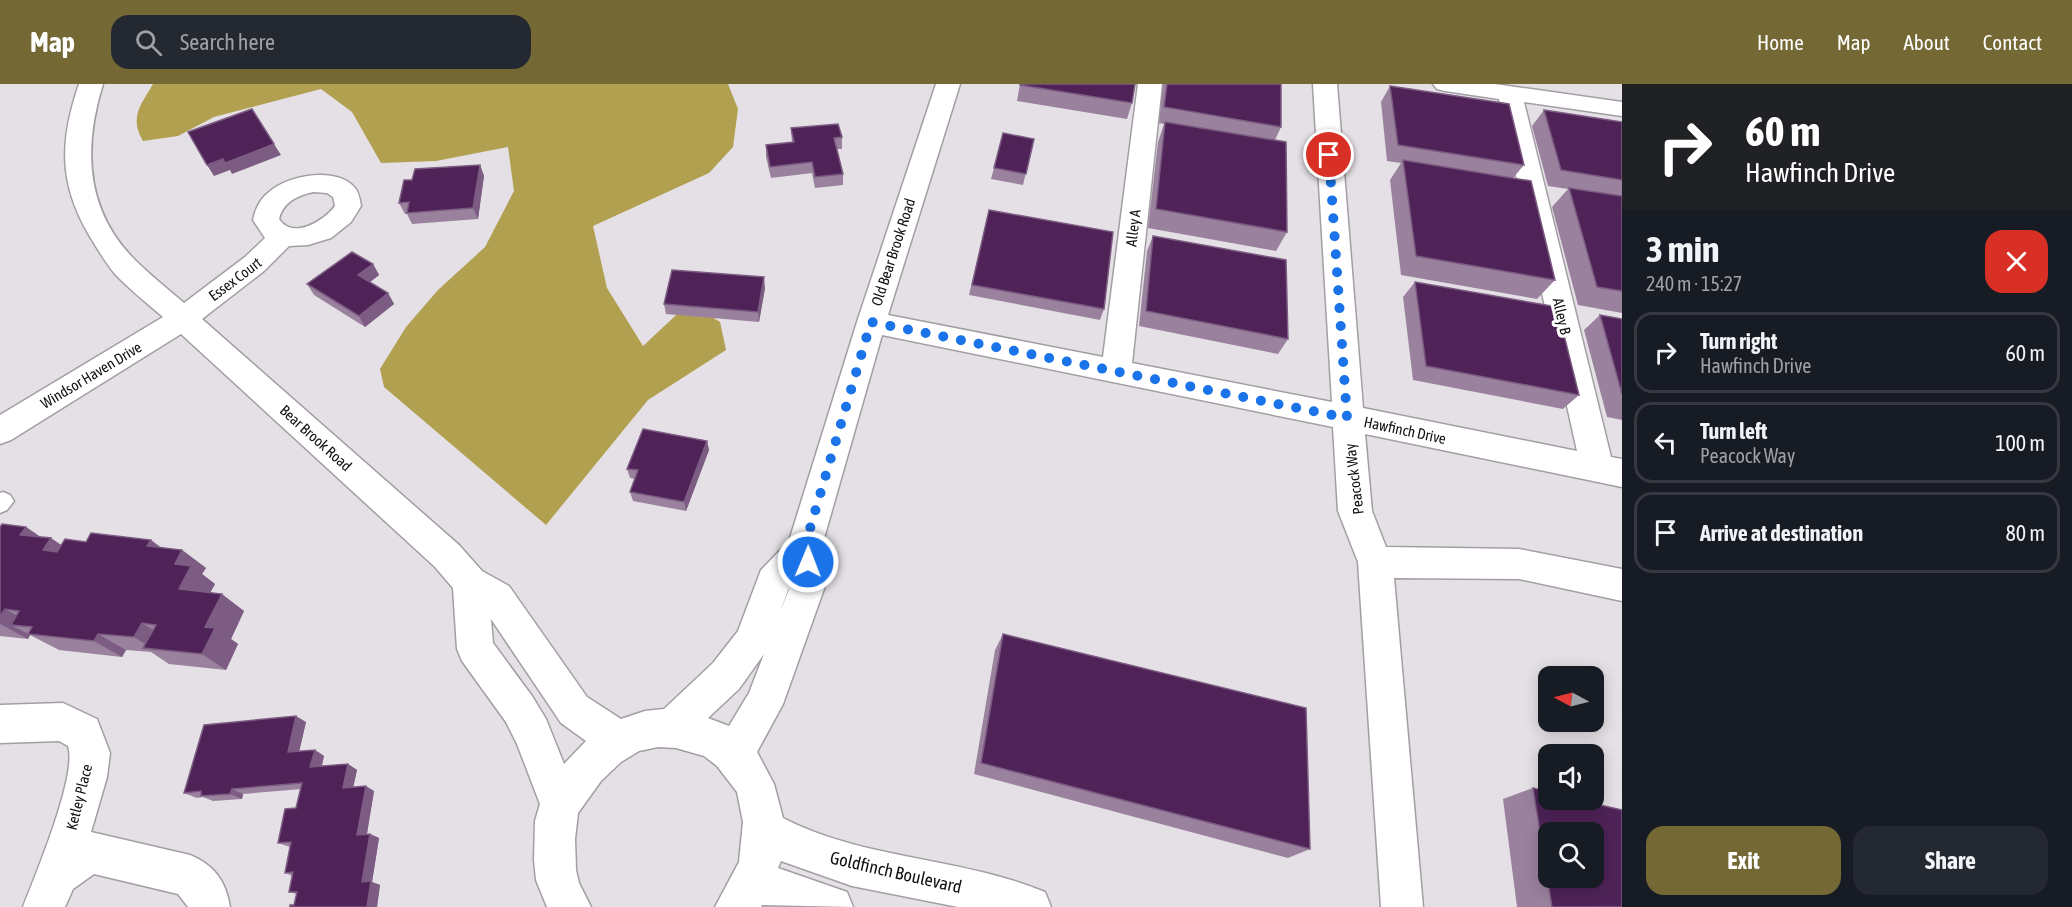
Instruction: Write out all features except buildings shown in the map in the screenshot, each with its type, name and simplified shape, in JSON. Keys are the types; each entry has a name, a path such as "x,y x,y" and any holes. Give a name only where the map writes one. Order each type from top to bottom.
{"street":[{"name":"Bear Brook Road","path":"91,84 83,103 76,138 77,173 85,203 102,238 124,266 447,556 470,582 496,597 574,710 618,740"},
{"name":"Old Bear Brook Road","path":"671,728 726,676 753,640 773,581 804,549 871,322 948,84"},
{"name":"Alley A","path":"1116,372 1149,84"},
{"name":"Peacock Way","path":"1325,84 1355,512 1375,562 1402,907"},
{"path":"1445,84 1622,109"},
{"name":"Alley B","path":"1510,94 1610,470"},
{"name":"Essex Court","path":"182,319 265,256 285,236"},
{"name":"Windsor Haven Drive","path":"0,430 182,319"},
{"name":"Hawfinch Drive","path":"871,322 1610,470"},
{"path":"733,756 764,704 812,574 804,549"},
{"path":"1375,562 1519,564 1622,585"},
{"path":"470,582 475,649 519,710 532,733 560,803"},
{"name":"Ketley Place","path":"0,724 63,722 83,733 90,753 87,777 51,890"},
{"path":"570,907 562,896 553,860 555,822 560,803 585,767 618,740 644,730 671,728 715,740 745,766 760,796 765,831 761,856 744,894 832,907"},
{"name":"Goldfinch Boulevard","path":"765,831 796,847 852,865 968,888 1030,907"},
{"name":"Ketley Place","path":"51,890 89,852 190,876 207,894 209,907"}],"shaded area":[{"path":"153,84 728,84 738,109 733,147 709,173 593,226 607,288 643,346 689,303 720,322 726,350 648,400 546,525 384,387 380,369 406,327 438,290 485,247 514,191 508,147 436,161 381,163 352,112 321,89 214,117 178,136 143,141 137,125 138,111"}],"route":[{"path":"808,562 804,549 871,322 1347,418 1329,155"}]}
